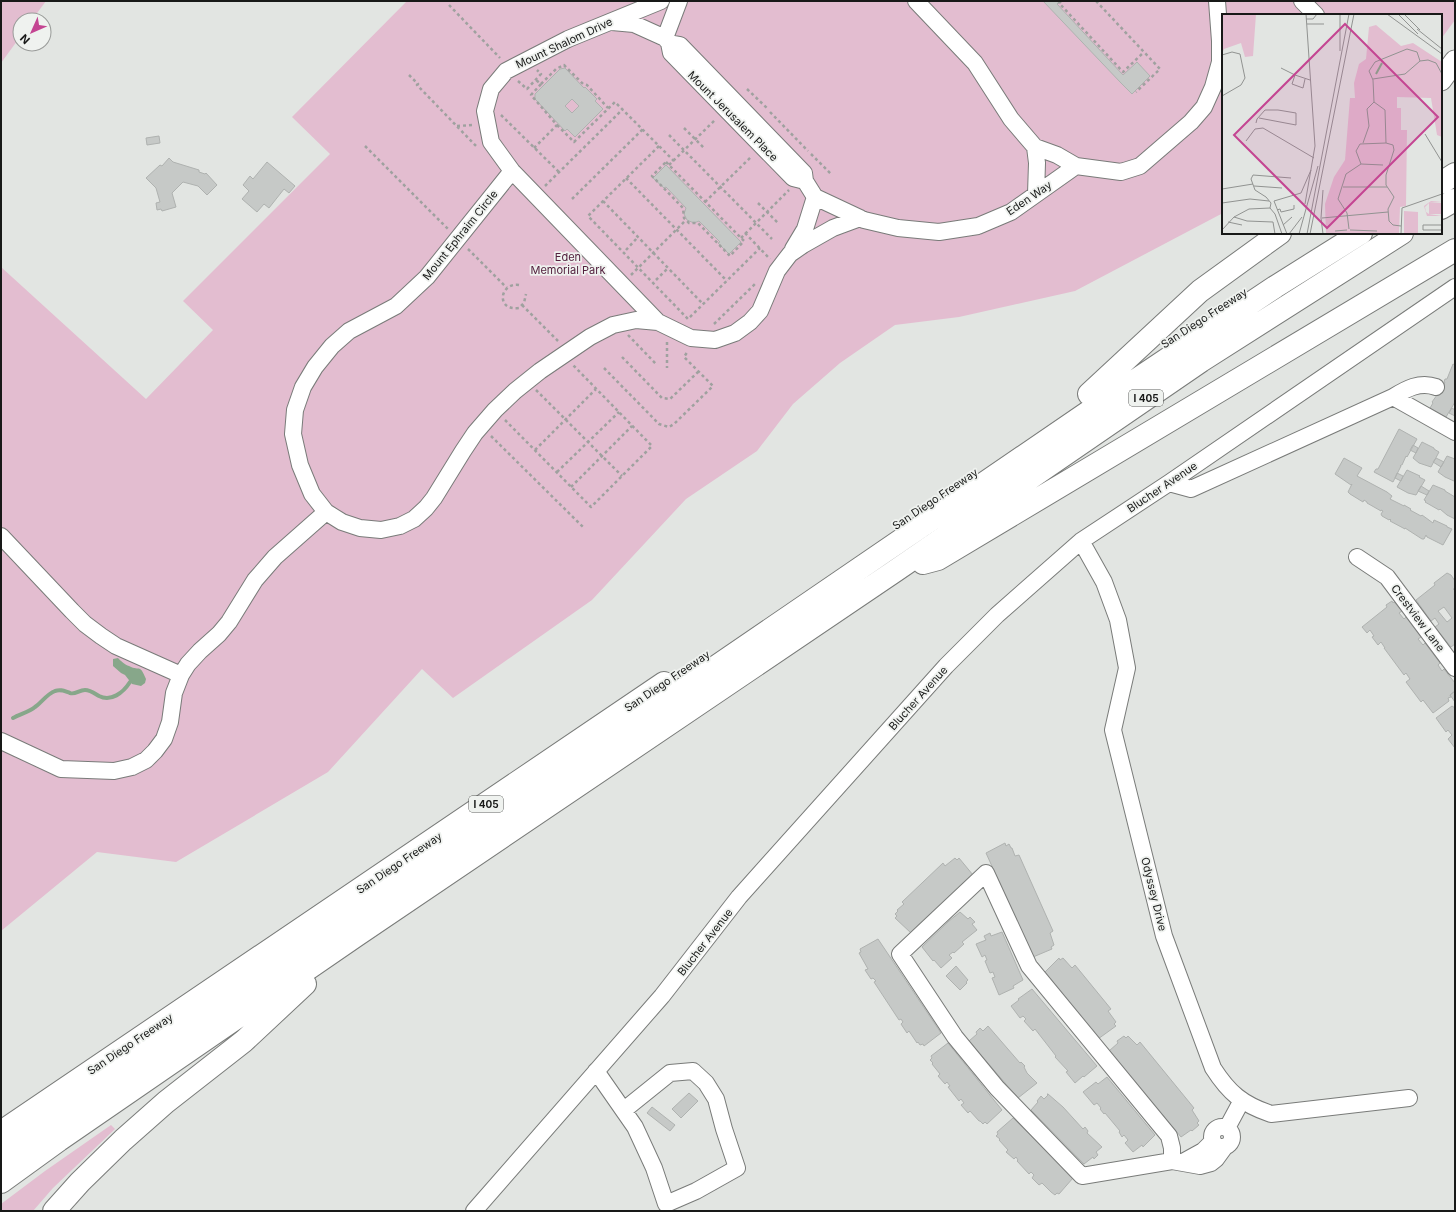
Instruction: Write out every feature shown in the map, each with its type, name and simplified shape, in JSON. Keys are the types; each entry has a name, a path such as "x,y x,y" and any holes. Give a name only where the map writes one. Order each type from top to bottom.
{"highway":[{"path":"1442,165 1455,158"},
{"path":"1442,182 1455,174"},
{"path":"1442,207 1455,200"},
{"path":"1089,394 1200,292 1279,234"},
{"name":"San Diego Freeway","path":"1,1132 1089,394 1333,234"},
{"path":"1,1158 106,1084 1103,402 1275,287 1359,234"},
{"name":"I 405","path":"357,935 895,571 1201,361 1400,234"},
{"path":"895,571 938,559 1455,250"},
{"path":"1,1182 59,1140 357,935"},
{"path":"54,1211 80,1182 123,1140 166,1102 244,1041 357,935"}],"main road":[{"path":"1442,79 1455,61"}],"street":[{"name":"Mount Shalom Drive","path":"661,1 568,39 506,71 491,89 485,111 491,142 512,171 663,324"},
{"path":"667,41 679,1"},
{"path":"916,1 975,63 1011,119 1036,147 1057,155 1076,166 1089,169 1120,172 1140,166 1191,122 1204,107 1213,87 1220,62 1217,1"},
{"path":"1302,1 1315,14"},
{"name":"Mount Jerusalem Place","path":"608,22 634,24 667,41 680,45 804,173 802,180"},
{"name":"Mount Jerusalem Place","path":"667,41 671,53 793,178 802,180 815,197"},
{"path":"1036,147 1036,194"},
{"name":"Eden Way","path":"860,218 898,228 939,232 978,226 1011,212 1076,166"},
{"name":"Mount Ephraim Circle","path":"512,171 427,277 396,306 349,331 332,346 315,367 303,387 295,410 293,434 300,465 312,494 326,512 342,522 360,528 381,530 400,526 414,519 434,498 463,451 495,410 527,381 590,337 618,324 636,320 663,324"},
{"path":"663,324 695,338 715,340 735,333 745,326 760,311 779,268 790,254 805,229 815,197 860,218"},
{"path":"790,254 833,228 860,218"},
{"name":"Blucher Avenue","path":"474,1211 662,996 739,897 946,666 997,614 1081,541 1169,483 1455,287"},
{"path":"1169,483 1191,489 1393,397 1409,388 1430,384 1436,387"},
{"path":"1393,397 1455,432"},
{"path":"1,741 61,769 114,771 132,767 146,760 155,751 164,738 170,722 174,693 181,675 200,651 219,634 229,622 255,580 275,557 326,512"},
{"path":"1,536 85,624 116,646 181,675"},
{"name":"Odyssey Drive","path":"1081,541 1104,582 1118,620 1127,668 1113,730 1164,936 1213,1068 1224,1085 1242,1100 1254,1108 1271,1114 1408,1098"},
{"name":"Crestview Lane","path":"1358,557 1387,577 1455,668"},
{"path":"1178,1162 1169,1136 1028,966 986,873 900,954 955,1037 997,1088 1082,1176 1178,1162 1218,1144 1212,1134 1220,1127 1227,1128 1242,1100"},
{"path":"596,1071 635,1127 654,1168 667,1208 737,1168 716,1099 706,1082 693,1071 670,1073 624,1110"}],"path":[{"path":"1061,1 1059,3 1123,72 1144,52"},
{"path":"1096,1 1160,68 1136,92"},
{"path":"449,5 511,69"},
{"path":"512,85 517,80 526,89 541,74 527,60"},
{"path":"608,108 587,84 583,84 564,65 556,69 531,95 574,142 615,102 674,161"},
{"path":"409,75 418,84 416,85 479,148"},
{"path":"536,80 541,84"},
{"path":"747,89 768,109"},
{"path":"487,103 559,172"},
{"path":"536,195 623,109"},
{"path":"669,165 726,110"},
{"path":"770,112 832,175"},
{"path":"534,148 557,125"},
{"path":"684,128 705,149"},
{"path":"572,199 643,129"},
{"path":"669,135 772,239"},
{"path":"365,146 506,288"},
{"path":"659,146 588,216 688,319 760,248"},
{"path":"705,202 762,146"},
{"path":"666,162 705,202 744,241 730,256 698,223 689,223 684,218 683,208 652,176 666,162"},
{"path":"626,178 727,281"},
{"path":"741,238 802,180"},
{"path":"603,201 703,304"},
{"path":"758,203 778,223"},
{"path":"622,284 686,220"},
{"path":"745,233 779,268"},
{"path":"626,250 638,237"},
{"path":"656,280 668,268"},
{"path":"604,368 659,424 669,427 674,424 713,386 684,357 695,338 763,276 771,284"},
{"path":"519,285 506,288 502,296 505,304 509,308 519,308 526,299 526,294"},
{"path":"495,410 591,507 652,446 596,389 566,353 522,305"},
{"path":"618,324 657,365"},
{"path":"663,324 667,368"},
{"path":"622,357 662,398 670,399 698,371"},
{"path":"527,381 622,476"},
{"path":"535,450 596,389"},
{"path":"557,472 619,412"},
{"path":"482,426 583,527"},
{"path":"571,487 632,426"}],"green space":[{"path":"1,1 46,1 38,12 12,12 12,48 1,63"},
{"name":"Eden Memorial Park","path":"407,1 1455,1 1455,20 1442,38 1442,14 1222,14 1222,214 1075,291 959,317 895,325 840,363 793,404 757,451 686,499 592,600 453,698 422,669 328,772 176,862 97,852 1,931 1,267 146,399 213,330 183,301 330,154 292,117"},
{"path":"111,1125 115,1129 53,1188 33,1211 1,1211 1,1204"}],"shaded area":[{"path":"118,658 126,665 141,669 146,679 145,683 141,686 132,684 125,675 113,666 113,659"}],"building":[{"path":"1043,1 1060,1 1057,4 1123,75 1137,62 1150,76 1132,94"},
{"path":"565,68 597,99 595,101 603,109 575,137 567,129 565,131 535,99 535,94 560,69","holes":["572,99 579,106 572,113 565,106"]},
{"path":"159,136 160,143 147,145 146,138"},
{"path":"169,158 173,162 199,170 199,172 205,174 206,173 217,185 207,195 198,186 183,182 172,193 176,207 162,211 161,209 157,210 156,203 160,202 156,188 146,178 160,165 162,166"},
{"path":"267,162 295,186 289,193 284,189 269,208 264,204 257,212 242,199 249,191 243,185 250,176 253,179"},
{"path":"666,165 741,242 729,254 718,243 720,242 699,221 694,223 687,220 684,214 686,208 666,187 664,188 653,178"},
{"path":"1453,364 1455,365 1455,402 1446,417 1430,408 1433,403 1432,402 1442,388 1445,379 1447,379"},
{"path":"1452,408 1455,410 1455,416 1449,413"},
{"path":"1399,429 1417,439 1400,466 1393,482 1374,472 1378,469"},
{"path":"1422,442 1439,452 1431,467 1419,463 1413,458"},
{"path":"1413,445 1418,448 1416,453 1410,450"},
{"path":"1447,456 1455,459 1455,481 1438,472"},
{"path":"1344,458 1362,468 1357,476 1387,492 1392,496 1390,499 1404,505 1421,516 1422,515 1433,523 1434,520 1452,529 1443,545 1427,537 1426,535 1424,539 1422,539 1405,528 1390,521 1390,519 1389,520 1382,516 1381,514 1383,511 1350,494 1348,492 1352,484 1351,485 1335,474"},
{"path":"1436,458 1444,462 1441,467 1433,462"},
{"path":"1407,470 1425,480 1416,495 1408,493 1397,487"},
{"path":"1397,473 1403,476 1401,481 1395,478"},
{"path":"1433,485 1445,490 1455,497 1455,519 1440,509 1439,510 1425,502 1426,501 1424,500"},
{"path":"1421,486 1429,491 1427,495 1418,491"},
{"path":"1447,573 1451,575 1455,581 1455,588 1453,589 1455,591 1455,644 1451,647 1435,627 1439,624 1435,618 1431,621 1416,600 1435,585 1434,583","holes":["1444,607 1452,618 1447,622 1438,611"]},
{"path":"1392,601 1402,611 1399,613 1404,619 1406,617 1421,637 1418,639 1423,645 1425,643 1440,663 1438,665 1442,671 1444,669 1455,683 1455,691 1450,695 1451,697 1448,698 1449,701 1433,713 1423,700 1421,702 1406,682 1410,679 1406,673 1404,675 1381,642 1378,645 1372,637 1374,636 1370,630 1367,633 1362,627 1387,607 1386,605"},
{"path":"1455,691 1455,702 1450,695"},
{"path":"1452,706 1455,708 1455,748 1448,739 1452,735 1448,730 1446,732 1436,718"},
{"path":"1005,843 1006,846 1009,844 1015,856 1019,855 1053,931 1050,933 1054,945 1051,947 1052,949 1033,957 986,853"},
{"path":"955,858 957,860 959,858 973,875 911,933 895,918 897,916 895,914 898,911 897,910 904,904 902,902 943,863 945,866"},
{"path":"960,912 968,919 970,917 975,922 972,924 977,930 962,942 964,944 954,953 953,952 949,955 952,958 941,968 934,960 933,961 922,947"},
{"path":"1002,932 1023,980 1013,986 1014,988 999,995 992,978 995,977 993,972 990,973 985,961 987,960 985,955 982,957 976,944 986,940 984,936 990,933 991,936"},
{"path":"878,939 941,1033 924,1046 923,1044 920,1045 918,1042 917,1043 909,1031 907,1033 901,1024 903,1022 901,1019 899,1020 874,982 876,981 873,978 871,979 865,970 868,969 859,953 861,952 860,949"},
{"path":"1059,958 1060,960 1063,958 1072,968 1075,965 1111,1009 1108,1011 1116,1022 1114,1024 1116,1026 1098,1039 1044,973"},
{"path":"956,966 968,980 960,990 946,976"},
{"path":"1032,989 1097,1066 1075,1083 1066,1072 1068,1071 1055,1057 1056,1056 1035,1029 1033,1031 1024,1021 1026,1019 1023,1016 1020,1018 1011,1006"},
{"path":"988,1026 1020,1063 1021,1062 1025,1066 1024,1067 1027,1073 1037,1083 1018,1098 969,1041 977,1034 976,1032 980,1028 983,1031"},
{"path":"1124,1036 1126,1038 1128,1036 1137,1045 1140,1042 1194,1108 1192,1110 1199,1121 1197,1123 1199,1125 1192,1131 1191,1130 1181,1137 1109,1051 1118,1043 1117,1041"},
{"path":"948,1043 1002,1110 987,1124 985,1122 983,1124 979,1121 970,1111 968,1113 961,1105 964,1103 961,1099 959,1101 948,1087 950,1086 947,1082 945,1084 938,1076 940,1074 930,1060 932,1058 931,1056"},
{"path":"1107,1077 1155,1135 1143,1147 1142,1145 1133,1152 1125,1143 1128,1140 1124,1135 1122,1137 1119,1132 1120,1131 1105,1113 1104,1114 1097,1103 1094,1105 1083,1092 1096,1082 1098,1084"},
{"path":"689,1093 698,1101 681,1118 672,1109"},
{"path":"1047,1094 1063,1107 1083,1129 1085,1127 1088,1131 1087,1133 1102,1147 1096,1152 1098,1155 1094,1159 1093,1157 1084,1164 1031,1110 1041,1096 1044,1099 1048,1095"},
{"path":"652,1107 675,1125 670,1131 647,1113"},
{"path":"1013,1118 1073,1178 1059,1194 1057,1193 1055,1195 1042,1183 1039,1185 1032,1178 1034,1175 1031,1172 1029,1174 1017,1161 1018,1160 1016,1157 1014,1159 1006,1152 1008,1150 996,1136 998,1134 997,1132"}],"waterway":[{"path":"13,718 33,709 49,694 55,691 61,690 75,693 87,690 103,698 108,698 120,693 130,682"}]}
